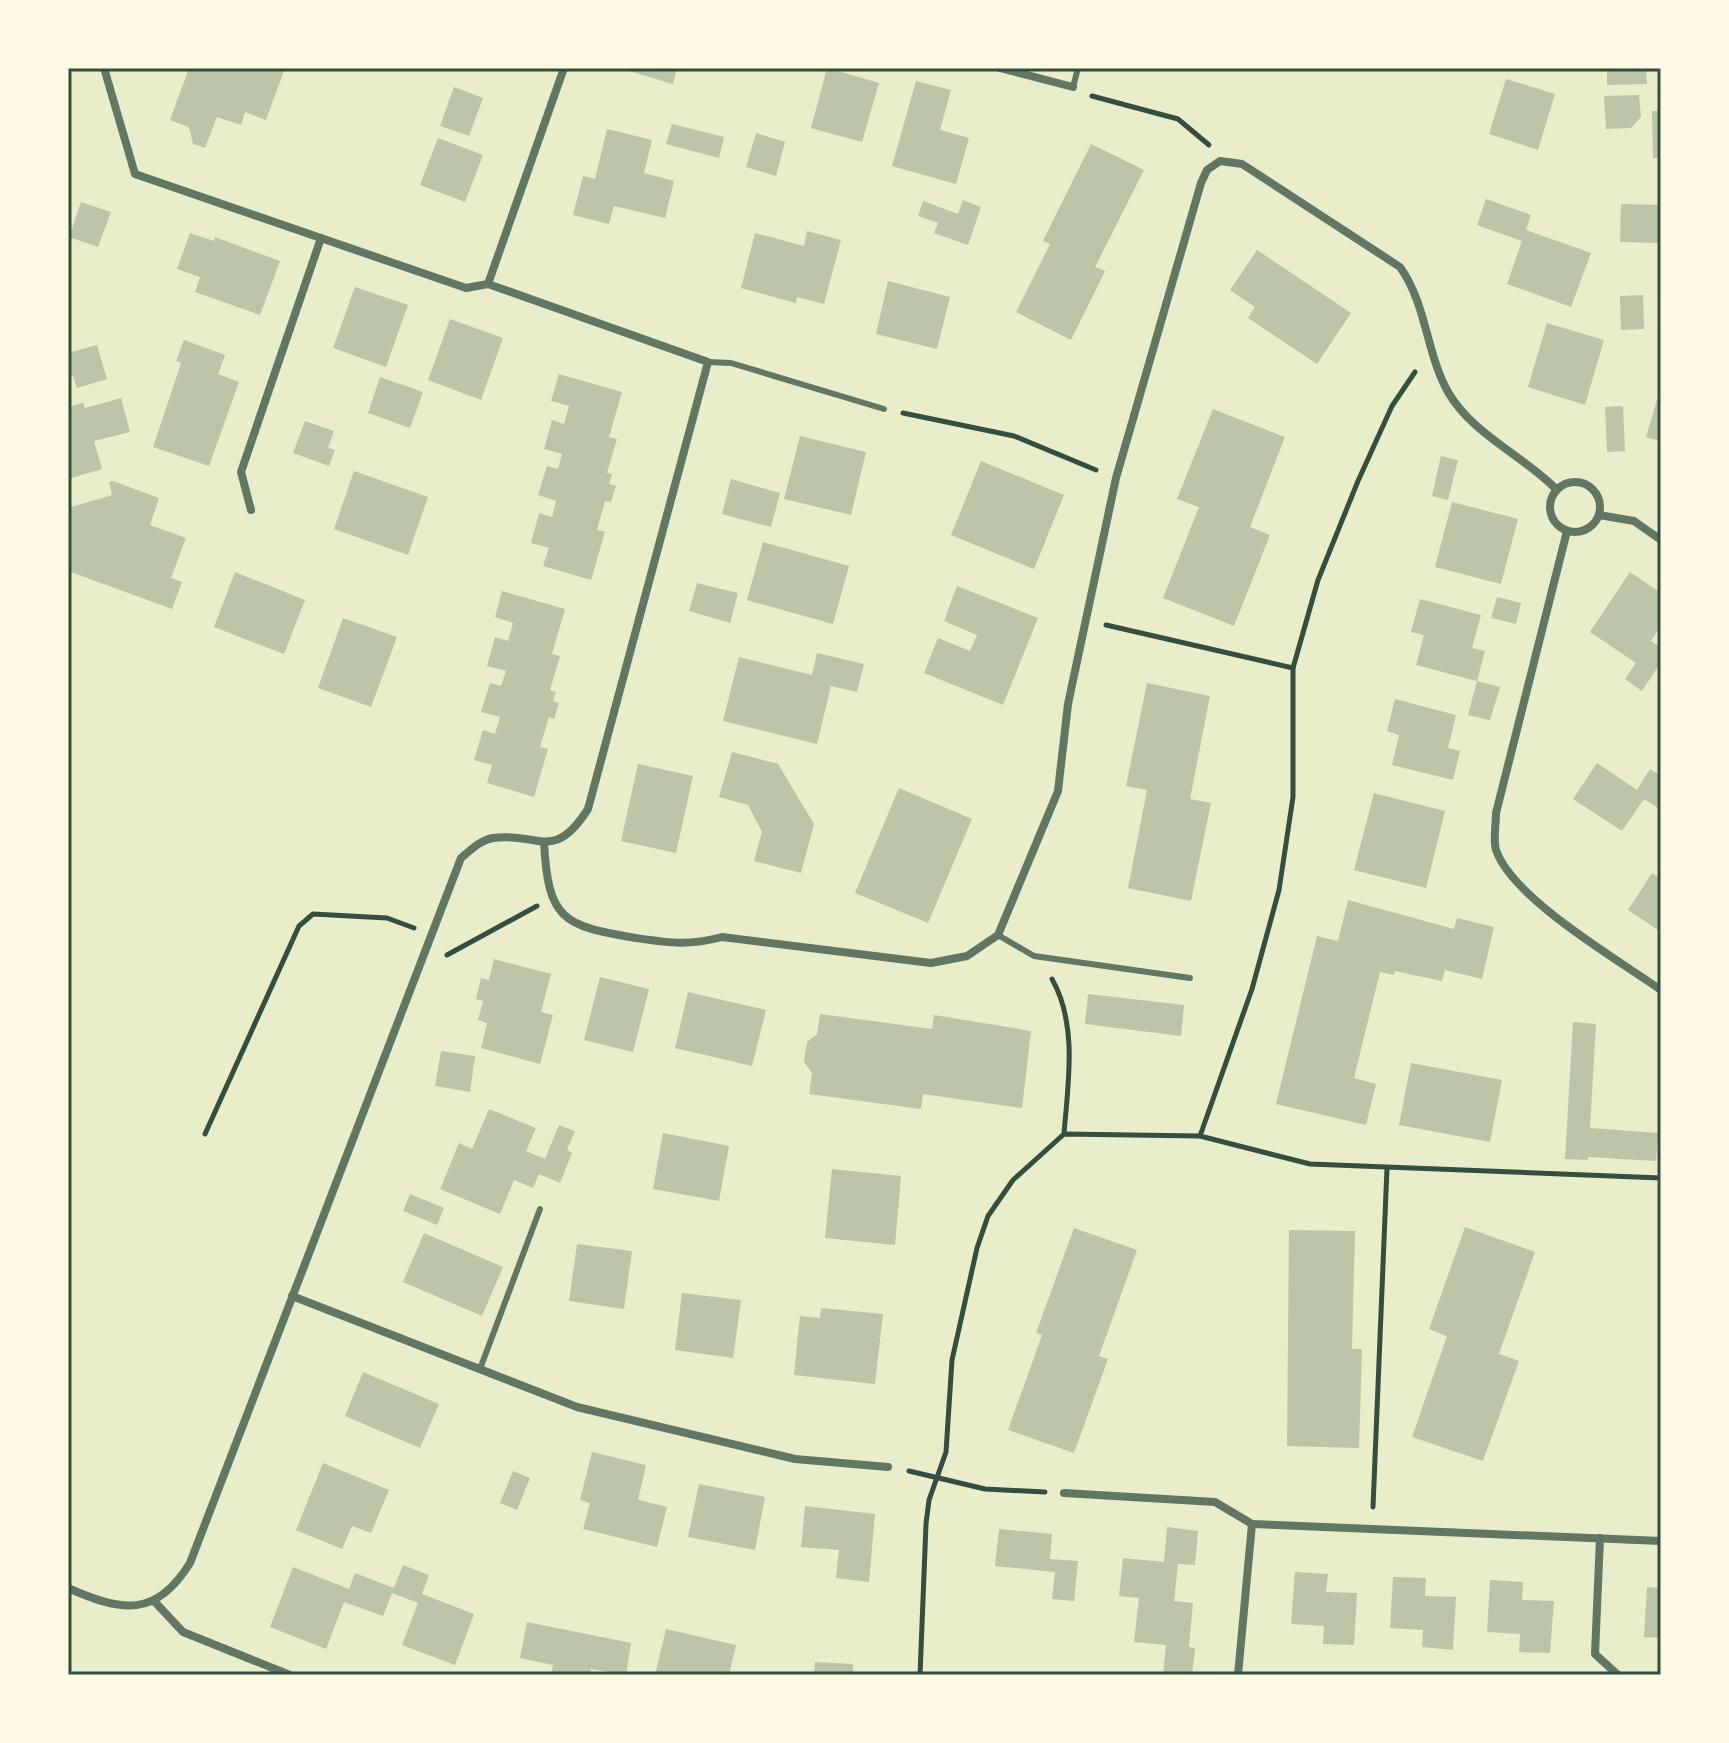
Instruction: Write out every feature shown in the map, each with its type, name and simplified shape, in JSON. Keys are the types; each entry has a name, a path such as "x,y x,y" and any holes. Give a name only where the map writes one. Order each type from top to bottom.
{"street":[{"path":"68,1588 108,1605 131,1607 154,1601 176,1585 190,1563 461,858 477,844 491,838 544,842 568,833 588,809 708,362 488,284 466,288 135,174 104,68"},
{"path":"488,284 564,68"},
{"path":"1000,68 1073,87"},
{"path":"544,842 552,897 566,917 585,930 689,946 722,937 931,963 967,956 998,935 1052,811 1068,704 1116,478 1201,183 1207,170 1220,161 1242,164 1400,267 1413,286 1448,392 1475,424 1536,468 1557,490"},
{"path":"251,510 241,472 321,238"},
{"path":"1576,482 1592,488 1600,502 1599,515 1587,530 1567,531 1551,517 1551,500 1557,490 1576,482"},
{"path":"1599,515 1634,521 1661,540"},
{"path":"1567,531 1496,813 1495,848 1511,879 1537,902 1661,990"},
{"path":"292,1296 577,1407 795,1459 888,1467"},
{"path":"1064,1493 1215,1502 1252,1524 1661,1541"},
{"path":"1238,1675 1252,1524"},
{"path":"1600,1538 1595,1654 1618,1675"},
{"path":"154,1601 183,1632 290,1675"}],"lane":[{"path":"1073,87 1078,68"},
{"path":"708,362 731,363 884,409"},
{"path":"998,935 1034,956 1190,978"},
{"path":"480,1369 540,1209"}],"path":[{"path":"1073,87 1085,94 1178,119 1205,138 1220,161"},
{"path":"1200,1136 1252,989 1279,890 1293,797 1293,668 1318,580 1387,418 1414,372 1436,357"},
{"path":"884,409 1014,436 1116,478"},
{"path":"1086,621 1293,668"},
{"path":"424,951 444,957 552,897"},
{"path":"205,1134 299,926 313,914 387,918 430,935"},
{"path":"1034,956 1054,982 1066,1017 1069,1064 1064,1134"},
{"path":"920,1675 926,1524 946,1452 952,1360 977,1248 988,1216 1013,1180 1064,1134 1200,1136 1310,1164 1661,1178"},
{"path":"1372,1528 1387,1168"},
{"path":"888,1467 985,1489 1064,1493"}],"building":[{"path":"189,68 285,68 266,120 245,112 241,125 217,117 205,148 193,144 189,127 170,120"},
{"path":"619,68 677,68 673,84"},
{"path":"827,68 879,83 862,142 811,128"},
{"path":"1607,68 1646,68 1647,84 1607,85"},
{"path":"1506,79 1555,94 1538,150 1489,134"},
{"path":"916,81 951,90 940,130 969,138 956,184 892,166"},
{"path":"454,87 483,98 469,136 440,126"},
{"path":"1639,95 1641,117 1631,128 1606,129 1604,96"},
{"path":"1652,111 1661,111 1661,158 1653,158"},
{"path":"672,124 724,137 719,158 666,144"},
{"path":"607,129 652,140 644,173 674,181 665,218 614,206 609,224 573,215 583,176 595,179"},
{"path":"756,133 785,142 776,176 746,167"},
{"path":"438,138 483,155 465,202 420,185"},
{"path":"1091,144 1144,170 1095,267 1105,271 1071,340 1016,312 1050,244 1043,241"},
{"path":"1486,199 1531,215 1526,230 1591,253 1571,307 1507,284 1522,241 1477,225"},
{"path":"963,200 981,207 968,245 934,233 938,223 918,216 923,201 958,214"},
{"path":"81,202 111,212 98,247 69,237"},
{"path":"1621,204 1661,205 1661,243 1620,242"},
{"path":"807,231 841,240 824,304 797,297 796,303 741,288 755,233 804,246"},
{"path":"190,233 214,241 215,237 280,261 260,315 195,292 200,277 177,269"},
{"path":"1257,250 1351,313 1317,364 1248,318 1255,307 1230,290"},
{"path":"888,281 950,297 937,349 876,334"},
{"path":"355,287 408,305 386,367 333,348"},
{"path":"1643,295 1644,329 1621,330 1620,296"},
{"path":"450,319 503,338 481,400 428,380"},
{"path":"1547,323 1604,340 1585,405 1528,387"},
{"path":"184,340 225,355 218,374 239,382 209,466 153,447 181,363 176,361"},
{"path":"97,345 107,379 77,388 73,376 68,378 68,353"},
{"path":"559,374 622,392 609,437 617,439 607,473 612,474 609,484 616,486 611,502 605,501 597,530 605,532 591,580 543,566 549,548 531,543 539,513 552,517 556,501 538,495 547,466 558,469 562,454 544,449 552,420 564,424 569,406 551,401"},
{"path":"380,377 423,392 410,428 368,413"},
{"path":"1661,386 1661,441 1646,437"},
{"path":"121,398 130,432 94,441 102,469 68,479 68,407 83,403 85,408"},
{"path":"1623,406 1625,451 1607,452 1605,407"},
{"path":"1213,409 1285,437 1250,527 1270,535 1234,626 1163,598 1199,507 1177,499"},
{"path":"305,421 334,431 328,448 335,450 329,466 293,453"},
{"path":"800,436 866,452 851,515 784,499"},
{"path":"1441,456 1458,460 1448,500 1432,496"},
{"path":"981,461 1064,495 1034,569 951,535"},
{"path":"354,471 428,497 408,555 334,529"},
{"path":"731,479 780,493 771,527 722,514"},
{"path":"109,482 159,498 150,525 186,538 171,578 182,582 172,609 68,571 68,508 112,495"},
{"path":"1452,502 1518,519 1501,584 1435,567"},
{"path":"763,542 849,566 833,624 747,600"},
{"path":"235,572 305,600 284,654 214,627"},
{"path":"1630,572 1661,593 1661,625 1651,641 1661,648 1661,662 1642,691 1625,679 1636,663 1590,632"},
{"path":"697,583 738,593 730,623 689,611"},
{"path":"957,586 1038,618 1003,705 924,673 938,638 970,651 977,635 944,621"},
{"path":"502,591 565,609 552,654 560,656 550,690 556,692 553,701 559,703 554,719 549,717 540,747 548,749 534,797 487,783 492,765 474,760 483,730 495,734 500,717 481,712 490,683 501,686 506,671 487,666 495,637 508,641 513,623 495,617"},
{"path":"1497,597 1521,603 1516,624 1491,618"},
{"path":"1420,599 1481,615 1472,648 1485,651 1477,681 1416,665 1424,635 1411,632"},
{"path":"343,618 397,637 371,707 318,688"},
{"path":"817,653 864,664 857,692 831,686 817,744 723,721 739,657 812,675"},
{"path":"1477,681 1500,687 1490,720 1468,715"},
{"path":"1147,683 1210,696 1190,799 1211,803 1191,901 1128,888 1147,790 1126,786"},
{"path":"1395,699 1456,715 1448,748 1460,751 1453,780 1392,765 1399,735 1387,731"},
{"path":"732,752 778,764 814,824 801,873 754,861 762,832 748,805 719,797"},
{"path":"1597,763 1637,790 1650,769 1661,776 1661,810 1644,799 1622,831 1573,799"},
{"path":"638,764 693,776 676,853 621,841"},
{"path":"899,788 972,819 928,923 855,893"},
{"path":"1374,793 1445,811 1426,888 1354,870"},
{"path":"1652,873 1661,879 1661,932 1628,910"},
{"path":"1348,900 1454,929 1457,918 1494,927 1482,979 1445,970 1442,981 1395,971 1394,975 1380,972 1354,1078 1376,1084 1366,1125 1276,1104 1317,936 1338,941"},
{"path":"494,959 551,974 541,1012 553,1015 540,1064 481,1048 487,1023 478,1020 483,1001 476,999 481,978 489,980"},
{"path":"600,977 649,989 633,1052 584,1040"},
{"path":"688,992 766,1010 752,1066 675,1048"},
{"path":"1088,994 1184,1005 1181,1036 1085,1024"},
{"path":"820,1014 932,1029 934,1015 1031,1031 1022,1108 923,1094 921,1109 809,1094 812,1073 804,1062 807,1042 817,1034"},
{"path":"1573,1022 1596,1024 1590,1128 1658,1133 1656,1161 1588,1157 1588,1160 1565,1159"},
{"path":"441,1051 475,1056 470,1092 435,1086"},
{"path":"1411,1063 1502,1080 1490,1142 1399,1125"},
{"path":"489,1109 536,1128 526,1151 545,1159 559,1125 575,1131 567,1150 572,1153 560,1183 539,1174 533,1188 514,1180 500,1214 440,1189 459,1143 472,1149"},
{"path":"663,1133 729,1146 719,1201 653,1189"},
{"path":"832,1169 901,1176 895,1245 825,1238"},
{"path":"410,1194 444,1208 437,1225 403,1211"},
{"path":"1465,1227 1535,1252 1499,1354 1519,1361 1483,1461 1412,1437 1447,1336 1429,1329"},
{"path":"1074,1228 1137,1250 1099,1356 1108,1359 1074,1453 1008,1430 1042,1335 1036,1333"},
{"path":"1289,1230 1355,1231 1352,1349 1362,1349 1359,1448 1287,1446"},
{"path":"424,1233 503,1267 482,1316 403,1282"},
{"path":"577,1244 632,1251 624,1309 569,1301"},
{"path":"682,1293 741,1300 733,1358 675,1350"},
{"path":"821,1308 883,1314 875,1384 794,1375 800,1316 820,1318"},
{"path":"363,1372 439,1404 420,1448 345,1416"},
{"path":"592,1452 646,1465 638,1500 667,1507 657,1547 583,1529 590,1503 580,1500"},
{"path":"323,1463 389,1490 371,1533 352,1526 342,1549 296,1530"},
{"path":"513,1471 530,1478 517,1510 500,1503"},
{"path":"699,1484 765,1497 755,1550 688,1537"},
{"path":"805,1506 875,1514 869,1582 836,1578 839,1550 801,1547"},
{"path":"1167,1527 1198,1531 1195,1565 1178,1564 1174,1601 1193,1603 1189,1647 1195,1648 1192,1675 1163,1675 1166,1645 1134,1642 1139,1598 1119,1596 1123,1558 1164,1562"},
{"path":"999,1529 1052,1534 1050,1559 1078,1561 1074,1601 1052,1599 1055,1572 995,1566"},
{"path":"403,1565 429,1575 422,1594 474,1614 455,1665 402,1645 418,1603 392,1593 383,1616 344,1602 326,1649 270,1627 293,1567 349,1589 355,1573 394,1588"},
{"path":"1295,1572 1328,1574 1326,1592 1357,1593 1354,1645 1323,1644 1324,1626 1291,1624"},
{"path":"1393,1577 1426,1578 1425,1596 1456,1597 1453,1650 1422,1647 1423,1630 1390,1628"},
{"path":"1490,1580 1523,1582 1522,1600 1554,1601 1550,1653 1519,1652 1520,1634 1487,1632"},
{"path":"1647,1587 1661,1588 1661,1638 1644,1637"},
{"path":"527,1622 631,1643 626,1675 591,1669 590,1675 551,1675 553,1665 520,1658"},
{"path":"666,1629 736,1645 729,1675 655,1675"},
{"path":"815,1662 853,1664 853,1675 814,1675"}]}
